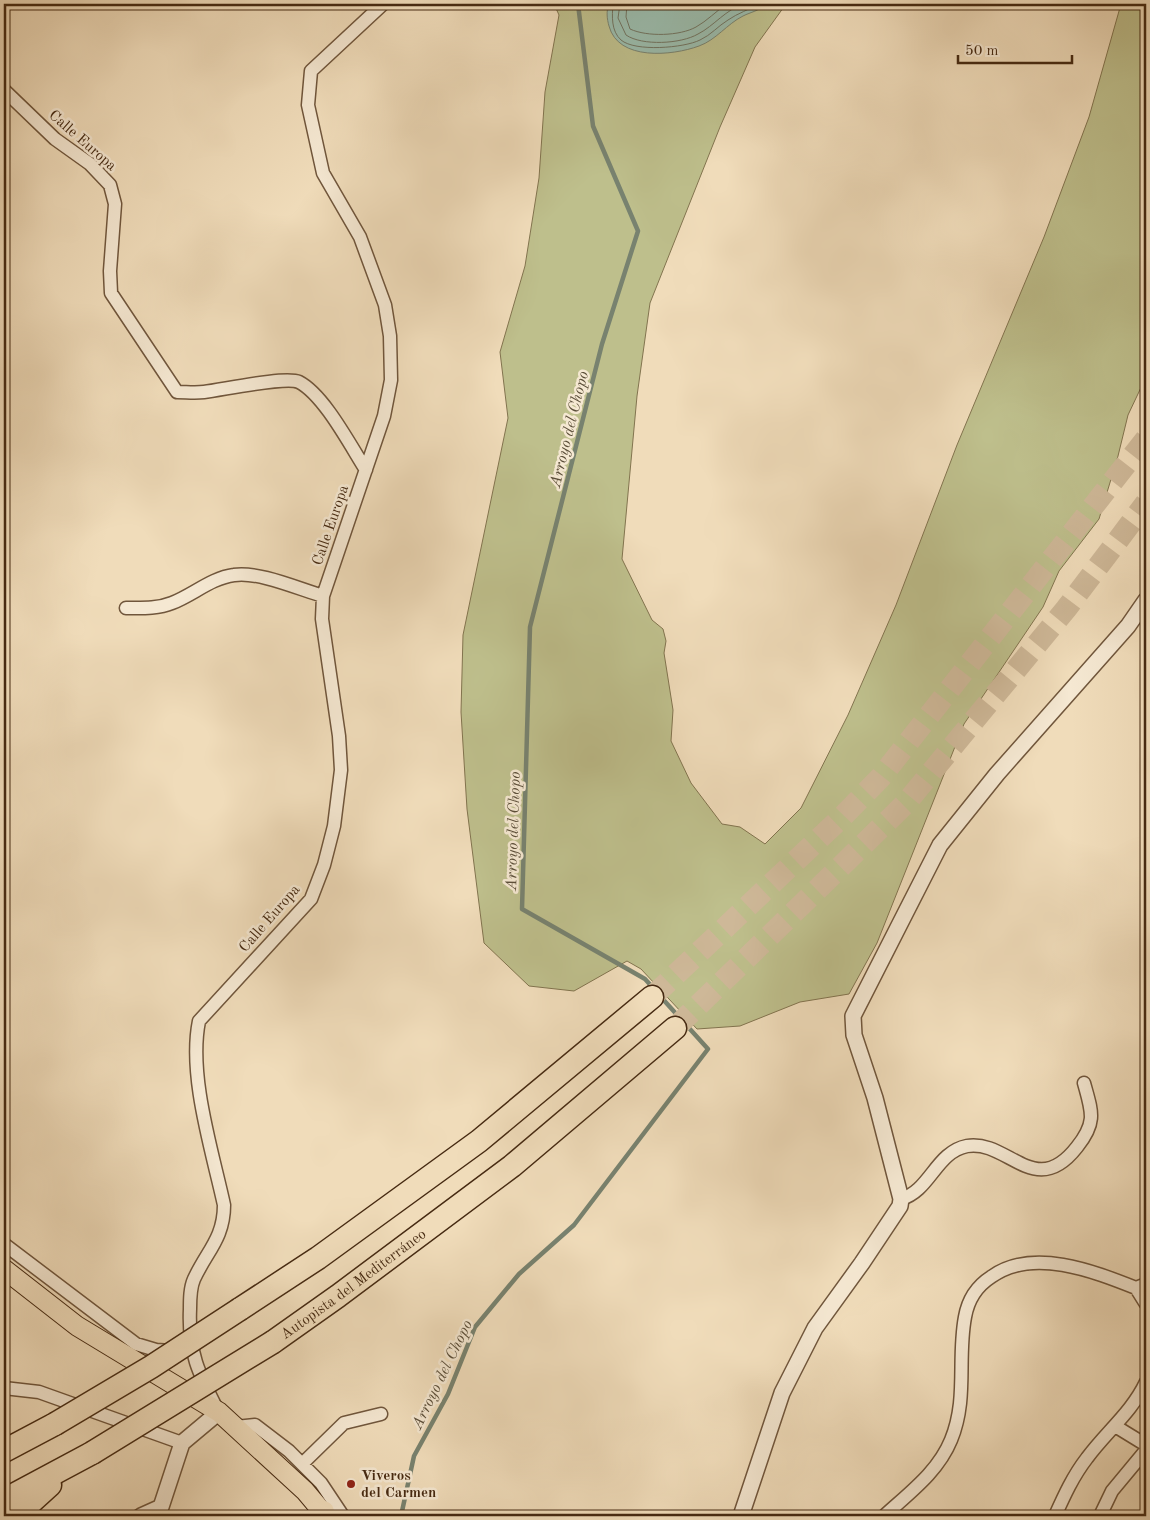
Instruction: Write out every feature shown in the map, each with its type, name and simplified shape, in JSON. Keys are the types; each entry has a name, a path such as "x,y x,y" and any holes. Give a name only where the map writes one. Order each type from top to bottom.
{"highway":[{"path":"4,1452 151,1367 318,1258 479,1141 652,997"},
{"name":"Autopista del Mediterráneo","path":"4,1500 83,1458 273,1342 338,1296 512,1166 675,1028"},
{"path":"16,1516 83,1458"}],"main road":[{"path":"4,1269 77,1326 219,1412 329,1515"}],"street":[{"name":"Calle Europa","path":"219,1412 195,1365 189,1331 190,1297 194,1280 219,1236 224,1221 224,1205 197,1075 195,1039 199,1021 312,899 324,865 334,826 341,770 339,736 322,619 323,596 384,416 391,380 390,336 385,305 360,237 324,173 308,105 311,71 383,4"},
{"name":"Calle Europa","path":"4,90 55,139 90,164 110,185 115,204 110,270 111,293 177,392 202,392 270,382 297,381 312,391 330,412 366,470"},
{"path":"126,608 152,608 171,603 220,578 235,574 249,574 323,596"},
{"path":"741,1516 782,1392 815,1328 868,1255 900,1206 901,1199 874,1098 854,1035 853,1016 940,844 997,774 1128,626 1146,600"},
{"path":"901,1199 913,1196 944,1159 955,1150 968,1146 982,1146 1019,1165 1032,1168 1046,1168 1058,1164 1069,1157 1078,1146 1088,1132 1092,1122 1092,1111 1084,1083"},
{"path":"4,1244 136,1344 156,1350 192,1351"},
{"path":"884,1516 917,1488 938,1463 951,1442 962,1404 965,1316 971,1297 980,1284 999,1270 1019,1264 1035,1262 1076,1268 1141,1286 1146,1304"},
{"path":"1054,1516 1068,1487 1087,1458 1133,1405 1146,1382"},
{"path":"4,1388 39,1392 182,1443"},
{"path":"141,1516 161,1507 182,1443 219,1412"},
{"path":"302,1464 344,1423 381,1414"},
{"path":"236,1427 255,1425 302,1464 321,1483 329,1515"},
{"path":"1115,1426 1146,1445"},
{"path":"1100,1516 1112,1491 1146,1450"}],"green space":[{"path":"554,4 786,4 755,47 720,127 650,303 637,396 622,559 652,620 663,629 666,641 664,653 673,710 671,741 691,783 722,824 740,827 765,844 801,808 848,715 896,605 957,445 1044,237 1089,117 1121,4 1146,4 1146,377 1128,415 1099,519 1059,571 1043,607 964,724 877,943 849,994 800,1002 740,1026 697,1029 641,969 627,961 574,991 529,986 484,943 467,809 461,712 463,635 508,418 500,352 525,266 539,178 545,92 559,15"}],"water":[{"path":"609,4 766,4 758,10 737,19 716,36 699,46 675,52 647,53 623,45 614,37 608,21 607,12"}],"waterway":[{"name":"Arroyo del Chopo","path":"578,4 593,126 638,231 602,344 530,627 522,909 645,979 655,990"},
{"name":"Arroyo del Chopo","path":"401,1516 414,1456 448,1394 475,1327 519,1274 574,1225 708,1049 660,996"}],"tunnel":[{"path":"652,997 843,816 881,777 1146,439"},
{"path":"675,1028 906,803 1066,609 1146,503"}],"place":[{"name":"Viveros del Carmen","path":"351,1484"}]}
